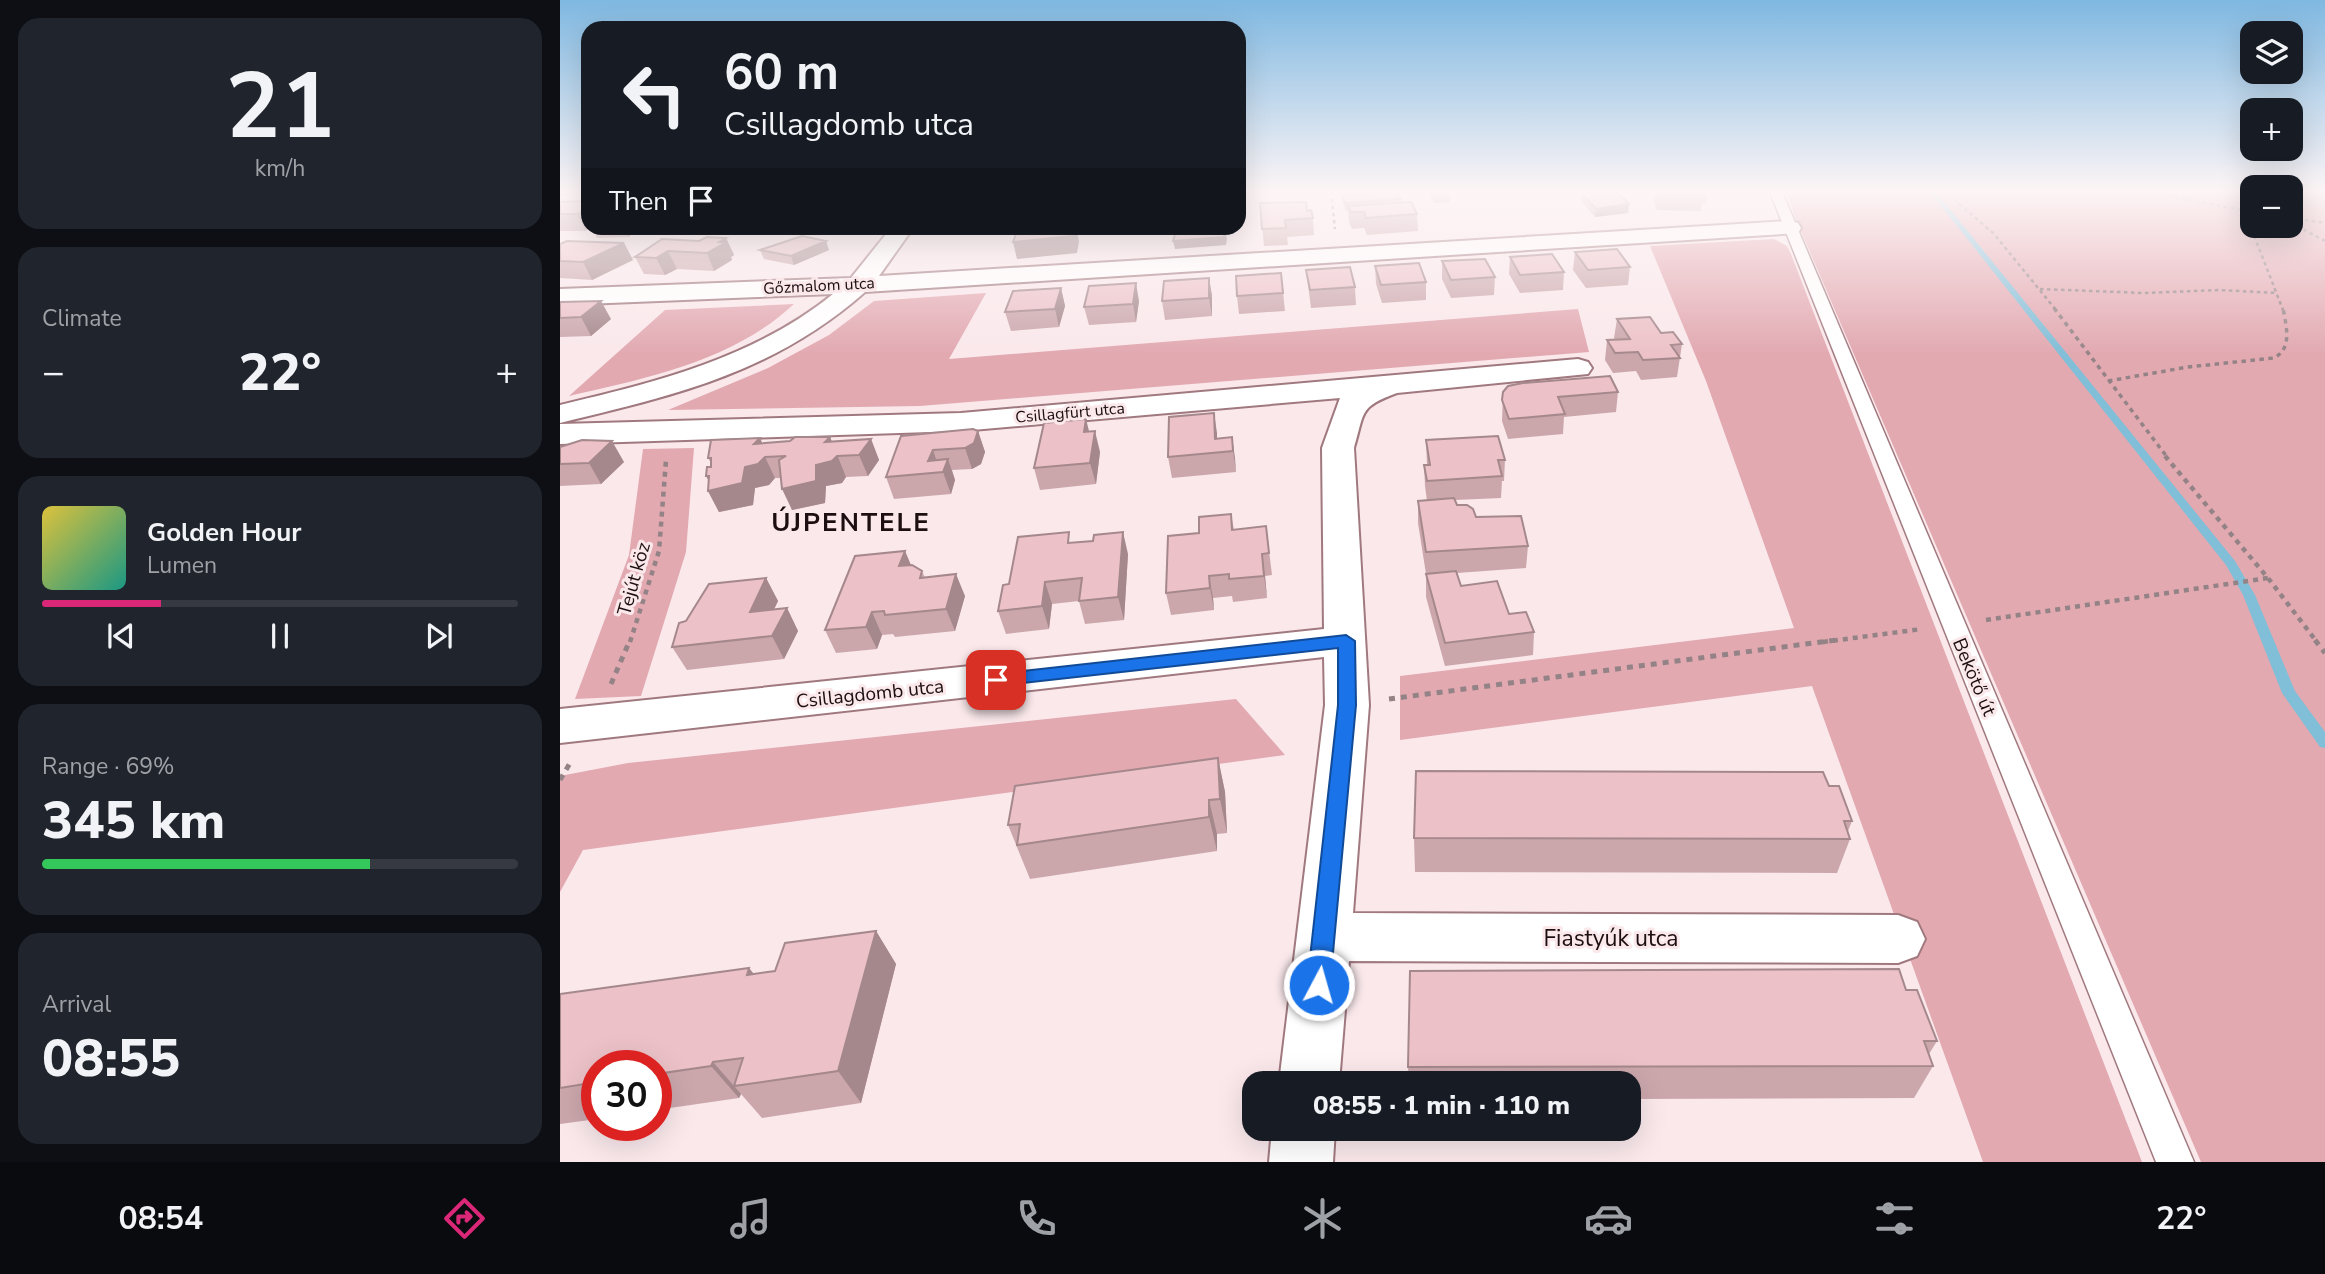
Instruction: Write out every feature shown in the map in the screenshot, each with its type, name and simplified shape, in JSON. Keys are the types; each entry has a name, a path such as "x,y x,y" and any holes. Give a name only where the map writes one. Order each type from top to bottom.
{"street":[{"path":"560,414 657,391 711,374 800,333 858,285 888,246"},
{"name":"Gőzmalom utca","path":"560,297 858,285 1485,246"},
{"name":"Csillagfürt utca","path":"560,434 961,422 1578,368"},
{"path":"1310,1071 1347,705 1339,448 1352,403 1368,393 1394,385"},
{"path":"657,391 636,406 630,416 632,422 641,427 662,431"},
{"path":"1239,399 1283,405 1305,412 1326,426 1339,448"},
{"name":"Csillagdomb utca","path":"576,726 1346,641"},
{"name":"Fiastyúk utca","path":"1324,937 1898,939"},
{"path":"1301,1162 1303,1141"}],"lane":[{"name":"Bekötő út","path":"1797,246 2175,1162"}],"path":[{"path":"1337,246 1338,255"},
{"path":"2004,246 2222,526 2268,578 2325,653"},
{"path":"2108,381 2214,364 2276,358 2285,351 2288,338 2277,292 2271,271 2258,246"},
{"path":"2039,289 2144,293 2219,290 2277,292"},
{"name":"Tejút köz","path":"576,726 629,644 659,551 666,460 662,431"},
{"path":"1347,705 1952,625 2268,578"}],"shaded area":[{"path":"1650,246 1787,246 2142,1162 1983,1162 1812,686 1400,740 1400,676 1794,628 1706,381"},
{"path":"1807,246 2325,246 2325,1162 2201,1162"},
{"path":"986,293 949,359 1578,309 1589,352 920,406 668,410 768,368 829,335 874,301"},
{"path":"794,304 770,324 744,340 688,365 569,396 665,310"},
{"path":"694,448 686,552 641,696 575,699 629,555 643,449"},
{"path":"1236,699 1285,755 583,850 560,892 560,776 628,763"}],"building":[{"path":"560,246 617,246 583,262 560,261"},
{"path":"651,246 719,246 707,253 668,251 656,258 635,257"},
{"path":"771,246 814,246 791,256 760,250"},
{"path":"1617,249 1630,267 1588,270 1575,252"},
{"path":"1552,254 1564,272 1520,275 1510,257"},
{"path":"1485,259 1495,277 1451,280 1442,261"},
{"path":"1419,263 1426,282 1381,285 1375,266"},
{"path":"1350,267 1355,287 1310,290 1306,270"},
{"path":"1281,273 1283,293 1237,296 1236,276"},
{"path":"1209,278 1209,298 1162,301 1164,281"},
{"path":"1136,283 1133,304 1084,307 1089,286"},
{"path":"1061,288 1055,309 1005,312 1013,291"},
{"path":"601,301 581,317 560,318 560,302"},
{"path":"1650,317 1661,333 1673,332 1682,344 1671,345 1680,358 1643,360 1638,352 1615,353 1607,340 1630,339 1617,319"},
{"path":"1610,376 1618,392 1558,397 1565,414 1509,419 1502,400 1503,392 1508,386"},
{"path":"1214,413 1215,439 1232,437 1233,451 1168,457 1169,417"},
{"path":"1086,419 1084,432 1095,431 1090,463 1034,468 1044,423"},
{"path":"973,429 978,431 974,443 965,448 933,450 928,461 948,459 943,472 886,477 901,436"},
{"path":"1498,436 1505,460 1498,460 1502,476 1427,481 1424,465 1430,465 1426,440"},
{"path":"795,437 830,437 825,442 871,439 859,455 837,456 832,461 816,465 816,481 782,489 779,460 786,456 765,457 758,464 745,467 742,483 708,491 709,476 706,476 707,467 711,467 711,458 708,458 711,440 760,438 754,444 790,441"},
{"path":"582,440 612,441 589,463 560,464 560,447"},
{"path":"1454,498 1457,505 1467,505 1473,509 1476,517 1521,516 1528,546 1426,552 1418,501"},
{"path":"1231,514 1232,530 1266,526 1269,553 1262,554 1264,576 1229,579 1229,574 1209,576 1210,588 1166,593 1168,536 1199,533 1199,517"},
{"path":"1069,532 1068,543 1093,541 1094,535 1123,532 1118,597 1079,601 1082,578 1045,582 1042,606 998,611 1003,585 1009,584 1018,537"},
{"path":"905,551 899,566 912,565 922,571 920,578 956,574 946,609 885,615 884,611 872,612 866,627 825,630 855,556"},
{"path":"1456,571 1461,586 1497,581 1509,614 1526,612 1534,632 1445,643 1426,574"},
{"path":"766,578 750,612 787,608 772,636 672,647 679,623 686,621 709,584"},
{"path":"1218,758 1220,799 1209,800 1209,817 1017,845 1020,824 1008,825 1015,786"},
{"path":"1416,771 1823,772 1829,786 1839,786 1852,821 1844,821 1850,839 1414,838"},
{"path":"876,931 838,1071 734,1086 743,1058 672,1072 672,1050 581,1050 581,1085 560,1088 560,994 749,968 747,975 775,971 785,943"},
{"path":"1899,969 1906,990 1917,990 1937,1041 1924,1041 1933,1066 1408,1067 1410,971"}],"waterway":[{"path":"1976,246 2231,564 2249,595 2289,693 2325,743"}],"district":[{"name":"ÚJPENTELE","path":"851,522"}],"route":[{"path":"996,680 1346,641 1347,705 1319,985"}]}
